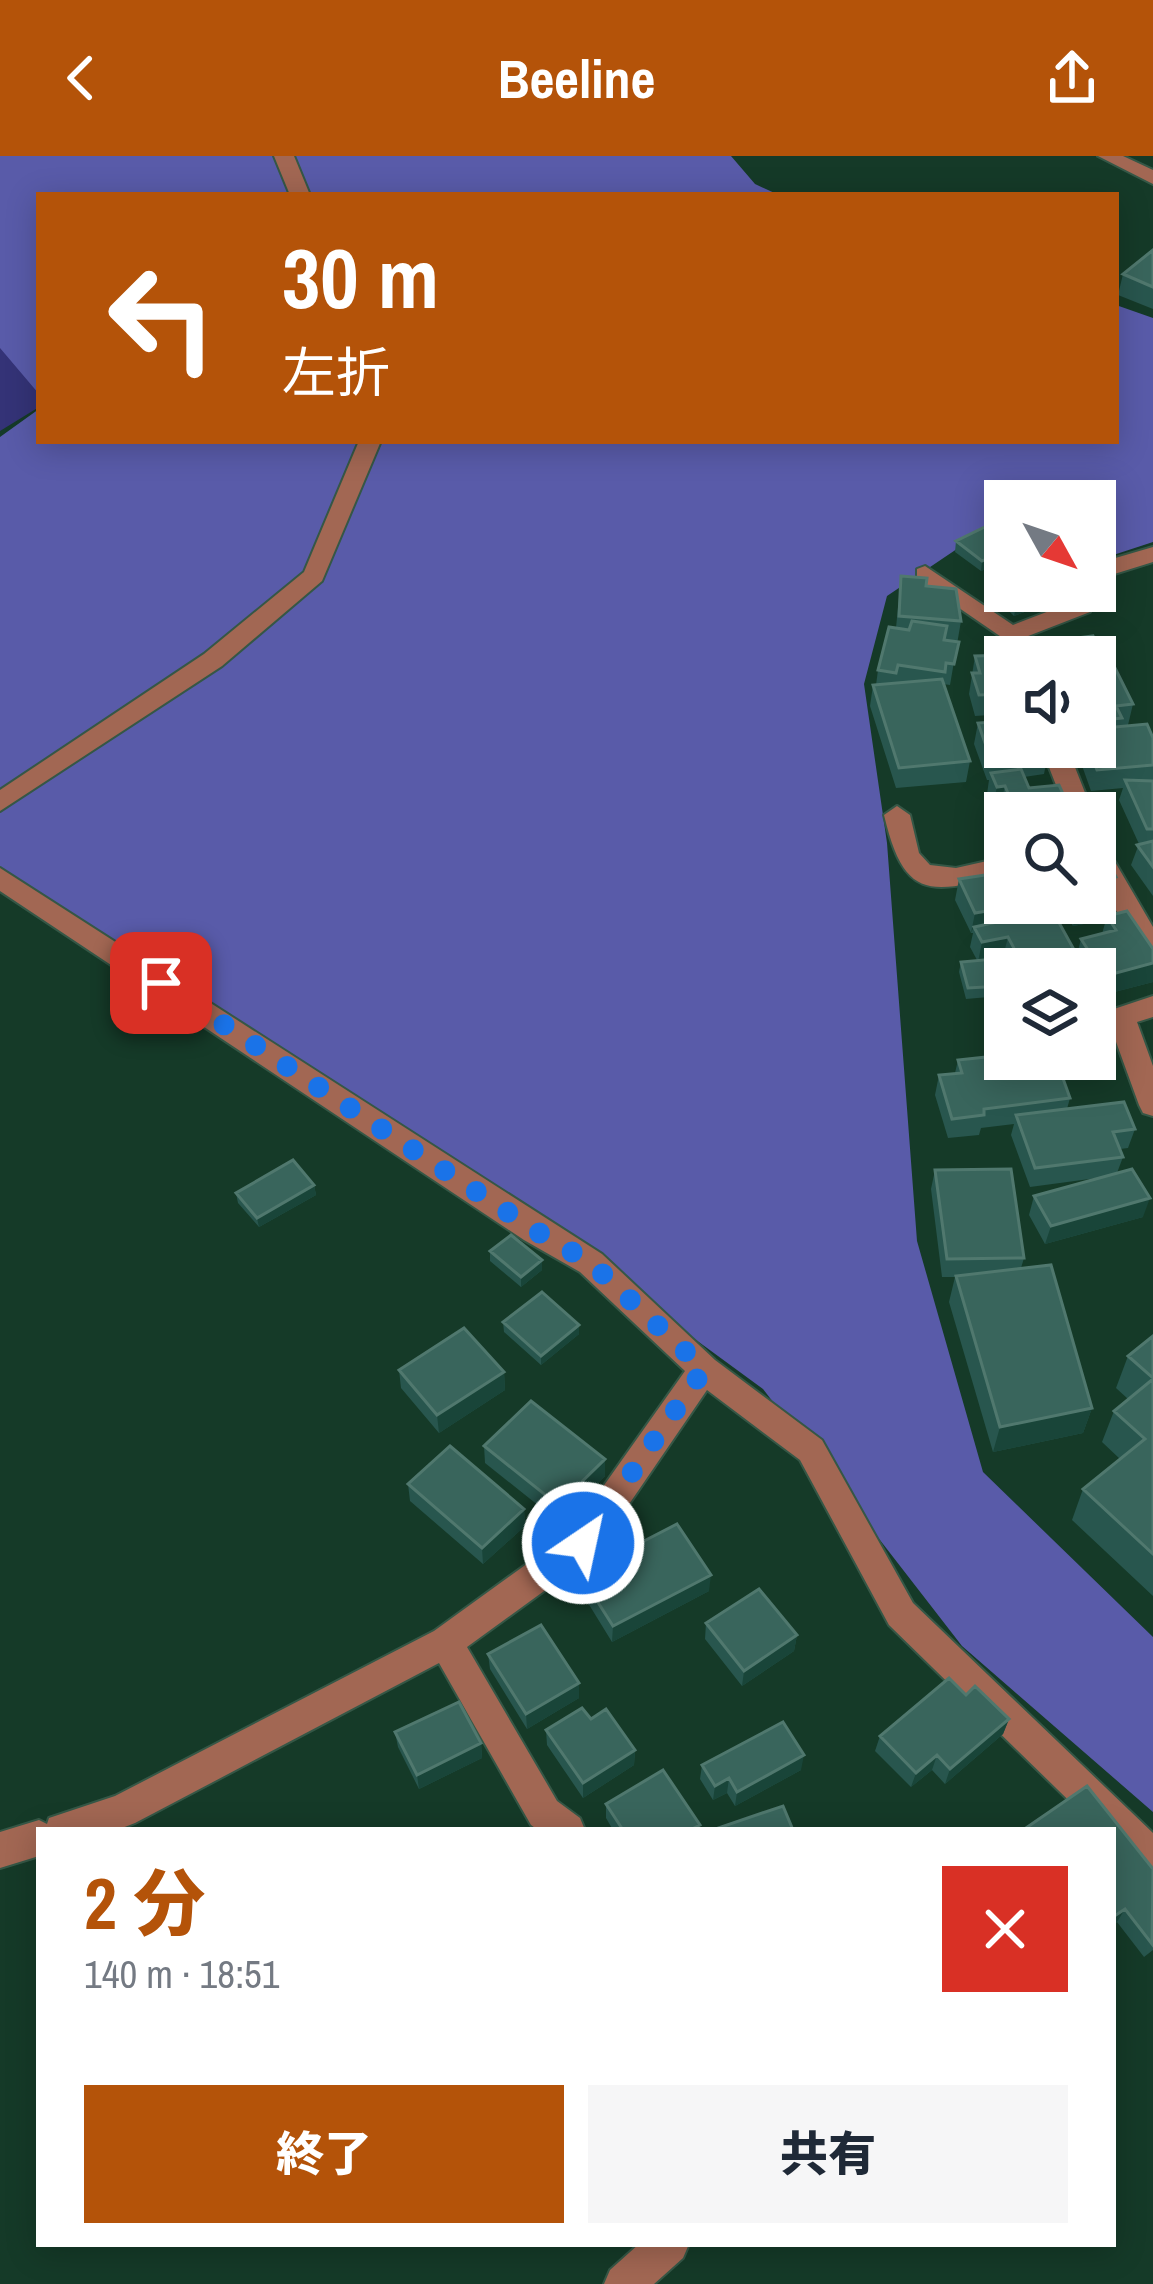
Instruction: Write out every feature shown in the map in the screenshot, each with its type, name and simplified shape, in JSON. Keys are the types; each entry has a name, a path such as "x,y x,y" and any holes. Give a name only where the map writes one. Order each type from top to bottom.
{"street":[{"path":"284,156 299,192"},
{"path":"1108,156 1153,178"},
{"path":"0,802 213,660 314,576 369,444"},
{"path":"1116,565 1153,554"},
{"path":"925,574 1002,636"},
{"path":"1032,636 1075,612"},
{"path":"897,815 910,862 922,871 945,880 984,871"},
{"path":"0,878 591,1263 704,1369 811,1450 901,1615 1153,1858"},
{"path":"1116,887 1153,951"},
{"path":"1153,1006 1121,1017 1153,1105"},
{"path":"71,1827 122,1811 446,1642 583,1543 704,1369"},
{"path":"446,1642 544,1813 563,1827"},
{"path":"0,1850 36,1839"},
{"path":"624,2284 666,2247"}],"shaded area":[{"path":"0,156 731,156 755,184 772,192 36,192 36,390 0,348"},
{"path":"1119,306 1153,318 1153,542 1116,554 1116,480 984,480 984,531 887,596 864,684 887,843 917,1241 983,1472 1153,1637 1153,1812 962,1646 763,1389 591,1263 0,876 0,437 36,411 36,444 1119,444"},
{"path":"0,346 36,382 36,409 0,431"}],"building":[{"path":"1153,250 1153,287 1123,274"},
{"path":"984,527 984,560 982,561 956,541"},
{"path":"901,576 927,578 926,586 956,589 961,621 899,616"},
{"path":"912,621 947,626 944,640 959,642 954,664 946,663 945,672 898,665 896,673 878,670 889,627 909,630"},
{"path":"975,656 984,656 984,695 979,695 972,673 980,673"},
{"path":"1116,670 1133,704 1116,706"},
{"path":"942,679 970,761 899,768 873,685"},
{"path":"1147,724 1153,738 1153,765 1097,770 1116,768 1116,727"},
{"path":"1021,769 1029,788 1059,785 1062,792 1007,792 1005,786 997,787 991,773"},
{"path":"1125,780 1153,781 1153,829 1147,829"},
{"path":"1153,841 1153,867 1137,845"},
{"path":"984,875 984,912 975,913 959,879"},
{"path":"1127,911 1153,949 1153,963 1116,973 1116,948 1087,948 1081,939 1116,930 1112,924 1116,924 1116,914"},
{"path":"1060,924 1073,948 1014,948 1008,937 982,942 974,927"},
{"path":"984,960 984,987 968,988 961,962"},
{"path":"984,1057 984,1080 1064,1080 1070,1098 984,1109 984,1115 952,1119 939,1075 962,1073 958,1060"},
{"path":"1124,1102 1135,1129 1113,1132 1123,1157 1035,1168 1016,1115"},
{"path":"293,1160 314,1185 257,1218 236,1193"},
{"path":"1011,1169 1024,1258 947,1259 935,1170"},
{"path":"1132,1169 1150,1198 1051,1226 1034,1196"},
{"path":"511,1235 542,1260 521,1277 490,1251"},
{"path":"1051,1265 1092,1408 1000,1427 956,1276"},
{"path":"542,1292 579,1325 541,1356 503,1322"},
{"path":"464,1328 504,1372 437,1415 399,1370"},
{"path":"1153,1336 1153,1378 1128,1356"},
{"path":"1153,1379 1153,1554 1083,1489 1145,1439 1114,1411"},
{"path":"531,1401 605,1459 558,1505 484,1446"},
{"path":"450,1446 524,1509 482,1548 408,1484"},
{"path":"677,1524 711,1575 613,1626 580,1574"},
{"path":"759,1589 797,1635 744,1671 706,1623"},
{"path":"541,1625 579,1683 526,1714 488,1654"},
{"path":"949,1678 966,1695 975,1686 1009,1719 950,1769 937,1755 916,1773 880,1736"},
{"path":"459,1702 481,1743 417,1775 395,1732"},
{"path":"582,1708 591,1719 606,1709 635,1750 583,1783 546,1730"},
{"path":"783,1722 804,1755 737,1792 729,1778 715,1786 702,1765"},
{"path":"663,1770 700,1825 621,1827 606,1804"},
{"path":"1087,1786 1153,1869 1152,1944 1125,1909 1116,1915 1116,1827 1027,1827"},
{"path":"783,1806 792,1827 721,1827"}],"route":[{"path":"161,983 591,1263 704,1369 583,1543"}]}
